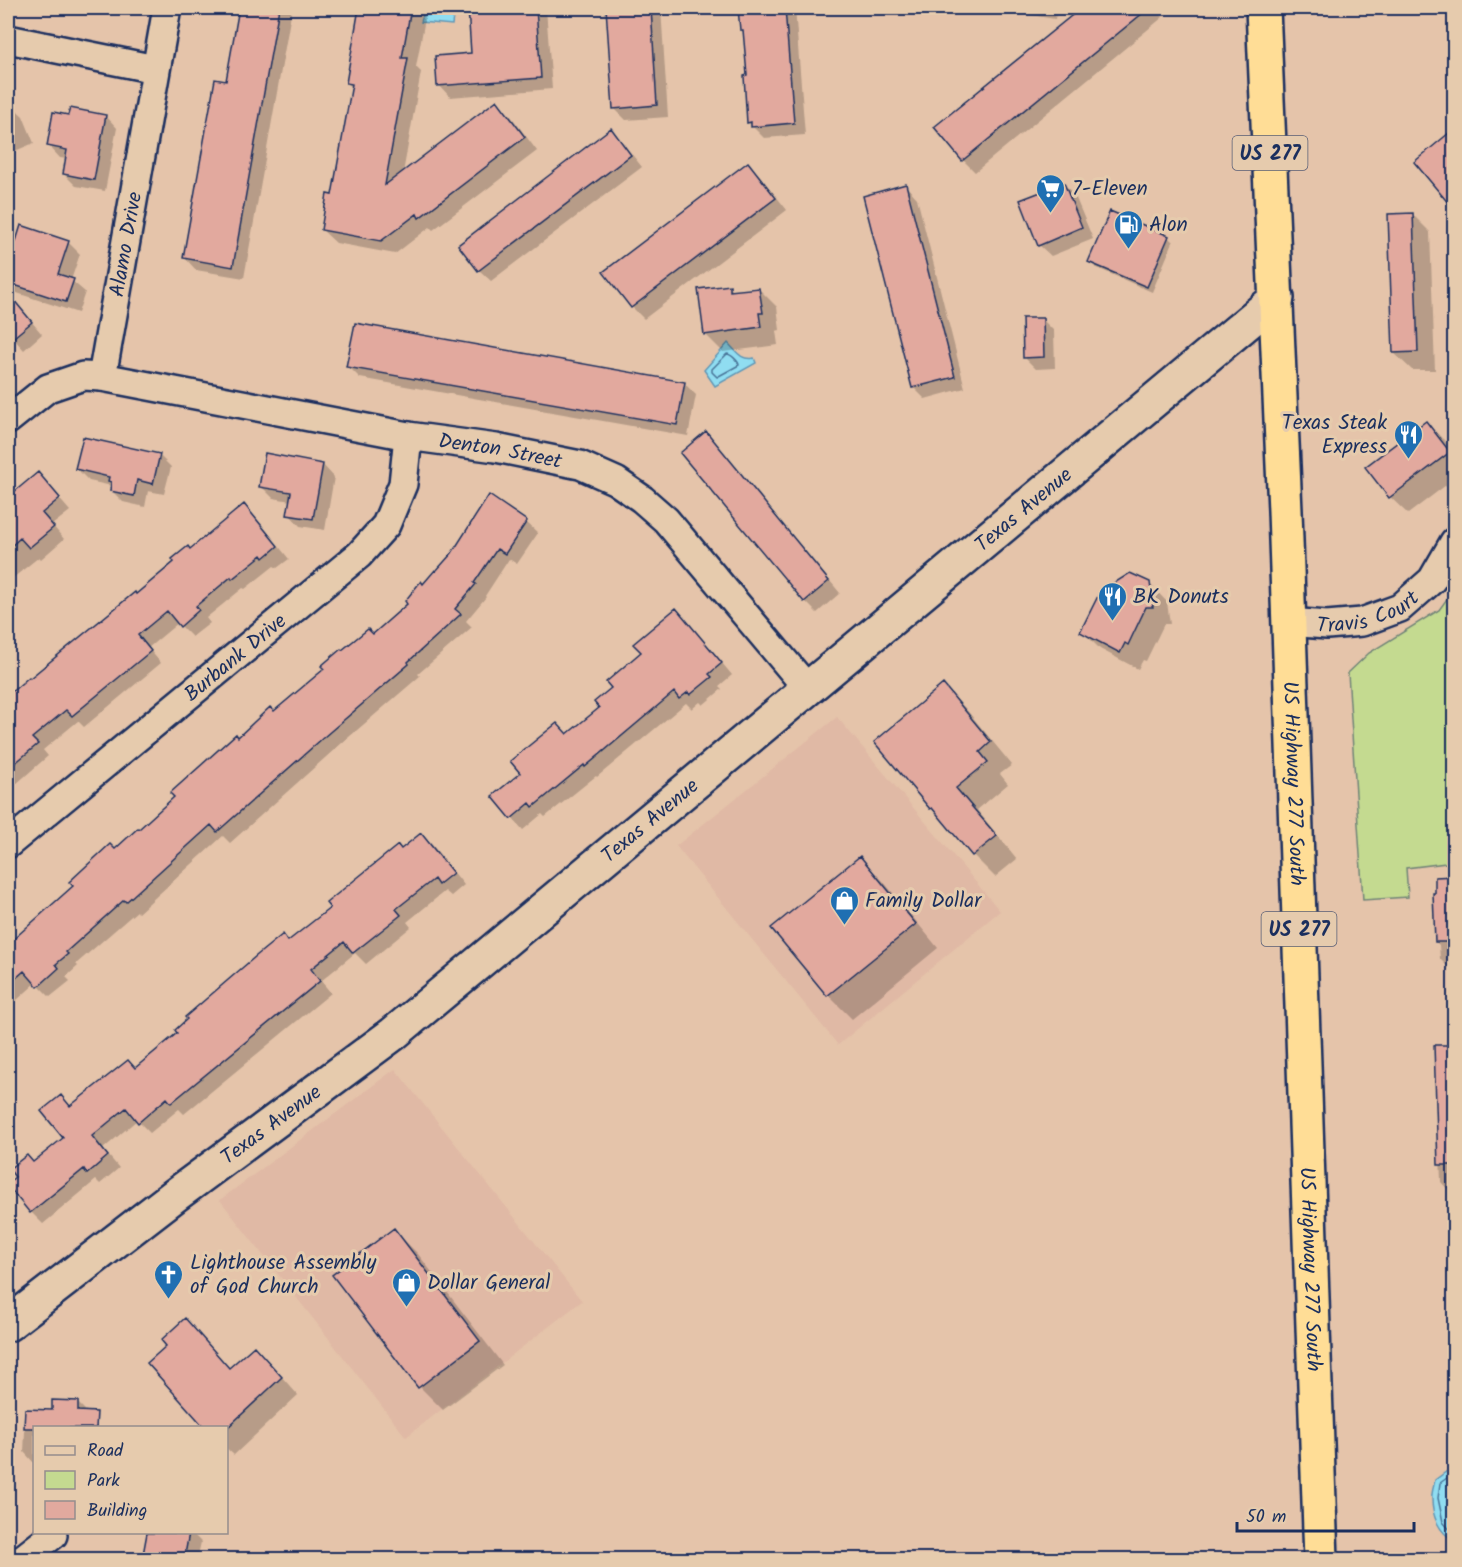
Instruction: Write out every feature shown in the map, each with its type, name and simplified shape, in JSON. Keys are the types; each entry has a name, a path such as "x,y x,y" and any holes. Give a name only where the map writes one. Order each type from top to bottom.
{"highway":[{"name":"US Highway 277 South","path":"1263,8 1277,298 1321,1560"}],"street":[{"name":"Alamo Drive","path":"102,377 167,8"},
{"path":"8,39 155,69"},
{"name":"Texas Avenue","path":"8,1324 174,1196 393,1034 1277,298"},
{"path":"8,420 48,388 82,376 102,377"},
{"name":"Denton Street","path":"102,377 408,436 496,448 580,465 616,481 666,520 808,689"},
{"name":"Burbank Drive","path":"8,844 358,555 386,525 403,484 408,436"},
{"name":"Travis Court","path":"1288,622 1327,625 1362,622 1400,608 1432,580 1455,542"},
{"path":"21,1560 53,1536"}],"shaded area":[{"path":"837,717 1000,911 838,1045 676,846"},
{"path":"395,1069 582,1301 406,1437 220,1200"}],"green space":[{"path":"1454,589 1454,862 1406,868 1408,897 1363,900 1348,673 1369,653 1439,610"}],"water":[{"path":"425,8 454,8 452,25 421,22"},
{"path":"728,343 739,355 749,359 754,358 756,363 715,386 704,370"},
{"path":"1454,1466 1454,1540 1444,1533 1437,1523 1433,1512 1432,1492 1435,1480"}],"building":[{"path":"239,8 279,8 233,267 183,258 215,79 226,81"},
{"path":"359,8 411,8 402,58 408,58 385,185 497,100 525,137 419,218 417,214 381,241 321,230 327,194 332,195 352,84 346,83"},
{"path":"468,8 536,8 541,78 437,86 435,56 471,53"},
{"path":"606,8 651,8 657,105 613,109"},
{"path":"738,8 785,8 794,123 751,127 751,122 747,123 744,76 747,75 743,30 740,30"},
{"path":"1081,8 1149,8 962,161 934,127"},
{"path":"70,108 106,115 94,180 63,174 67,150 47,146 53,112 68,115"},
{"path":"611,128 631,155 478,271 458,245"},
{"path":"1455,128 1455,211 1414,162"},
{"path":"748,162 776,198 631,308 603,272"},
{"name":"7-Eleven","path":"1064,183 1082,227 1038,246 1020,200"},
{"path":"906,184 955,377 912,388 863,196"},
{"name":"Alon","path":"1110,211 1169,236 1147,287 1088,262"},
{"path":"1413,213 1418,352 1393,353 1388,214"},
{"path":"21,225 69,241 58,274 74,279 66,302 8,283 8,267"},
{"path":"730,285 730,291 759,288 763,313 759,313 761,327 704,335 698,289"},
{"path":"8,293 32,322 8,342"},
{"path":"1022,318 1043,318 1044,357 1023,358"},
{"path":"355,323 685,382 677,425 346,367"},
{"name":"Texas Steak Express","path":"1426,421 1450,452 1389,498 1365,467"},
{"path":"706,431 829,581 804,602 680,453"},
{"path":"83,437 160,454 153,484 137,480 134,496 110,491 109,477 75,469"},
{"path":"265,453 323,464 313,519 287,515 291,492 259,487"},
{"path":"38,472 60,498 42,513 54,527 29,548 20,538 8,549 8,497"},
{"path":"489,495 527,521 505,554 497,549 474,583 476,584 455,609 461,614 408,662 409,664 217,832 211,825 126,902 124,900 66,952 68,954 56,964 59,968 38,987 24,971 8,985 8,944 73,886 69,882 110,844 115,849 139,829 174,797 170,793 236,734 238,737 270,707 274,711 324,669 321,666 341,649 368,629 373,634 407,604 405,601 421,581 423,584 452,553"},
{"path":"244,504 278,546 264,558 262,555 232,579 231,577 196,606 199,610 180,627 167,611 138,635 151,651 72,716 66,710 32,738 38,744 8,769 8,695 135,592 136,594 174,562 172,559 188,546 190,549"},
{"name":"BK Donuts","path":"1130,573 1150,582 1153,607 1146,607 1128,645 1125,643 1120,653 1080,632 1100,592"},
{"path":"676,608 722,663 709,674 712,677 690,695 688,692 679,699 674,692 585,767 584,765 533,807 530,803 511,819 492,796 520,773 510,761 557,723 567,734 599,708 594,702 611,688 606,682 641,652 633,644"},
{"path":"943,684 991,742 980,752 988,762 956,788 997,836 972,856 874,742"},
{"path":"421,833 453,873 438,885 434,879 396,909 401,915 353,953 344,942 311,969 320,981 171,1103 167,1098 138,1123 126,1108 92,1136 108,1156 87,1174 84,1169 30,1213 8,1186 8,1183 15,1177 9,1169 27,1155 33,1162 63,1138 41,1111 61,1095 70,1106 128,1060 135,1068 177,1033 175,1030 187,1019 185,1017 256,956 283,934 288,941 330,908 326,903 398,845 401,849"},
{"name":"Family Dollar","path":"860,856 916,924 827,996 771,928"},
{"path":"1455,876 1455,942 1435,942 1433,893 1435,893 1435,877"},
{"path":"1434,1045 1455,1045 1455,1165 1438,1165"},
{"name":"Dollar General","path":"394,1228 480,1341 418,1388 332,1275"},
{"path":"185,1318 229,1368 254,1346 282,1377 228,1427 203,1426 147,1363 166,1346 161,1340"},
{"path":"52,1400 78,1401 78,1411 97,1412 96,1426 24,1428 25,1409 52,1410"},
{"path":"147,1534 189,1534 184,1560 142,1560"}],"place":[{"name":"7-Eleven","path":"1051,214"},
{"name":"Alon","path":"1128,250"},
{"name":"Texas Steak Express","path":"1408,460"},
{"name":"BK Donuts","path":"1112,622"},
{"name":"Family Dollar","path":"844,926"},
{"name":"Lighthouse Assembly of God Church","path":"169,1300"},
{"name":"Dollar General","path":"406,1308"}]}
